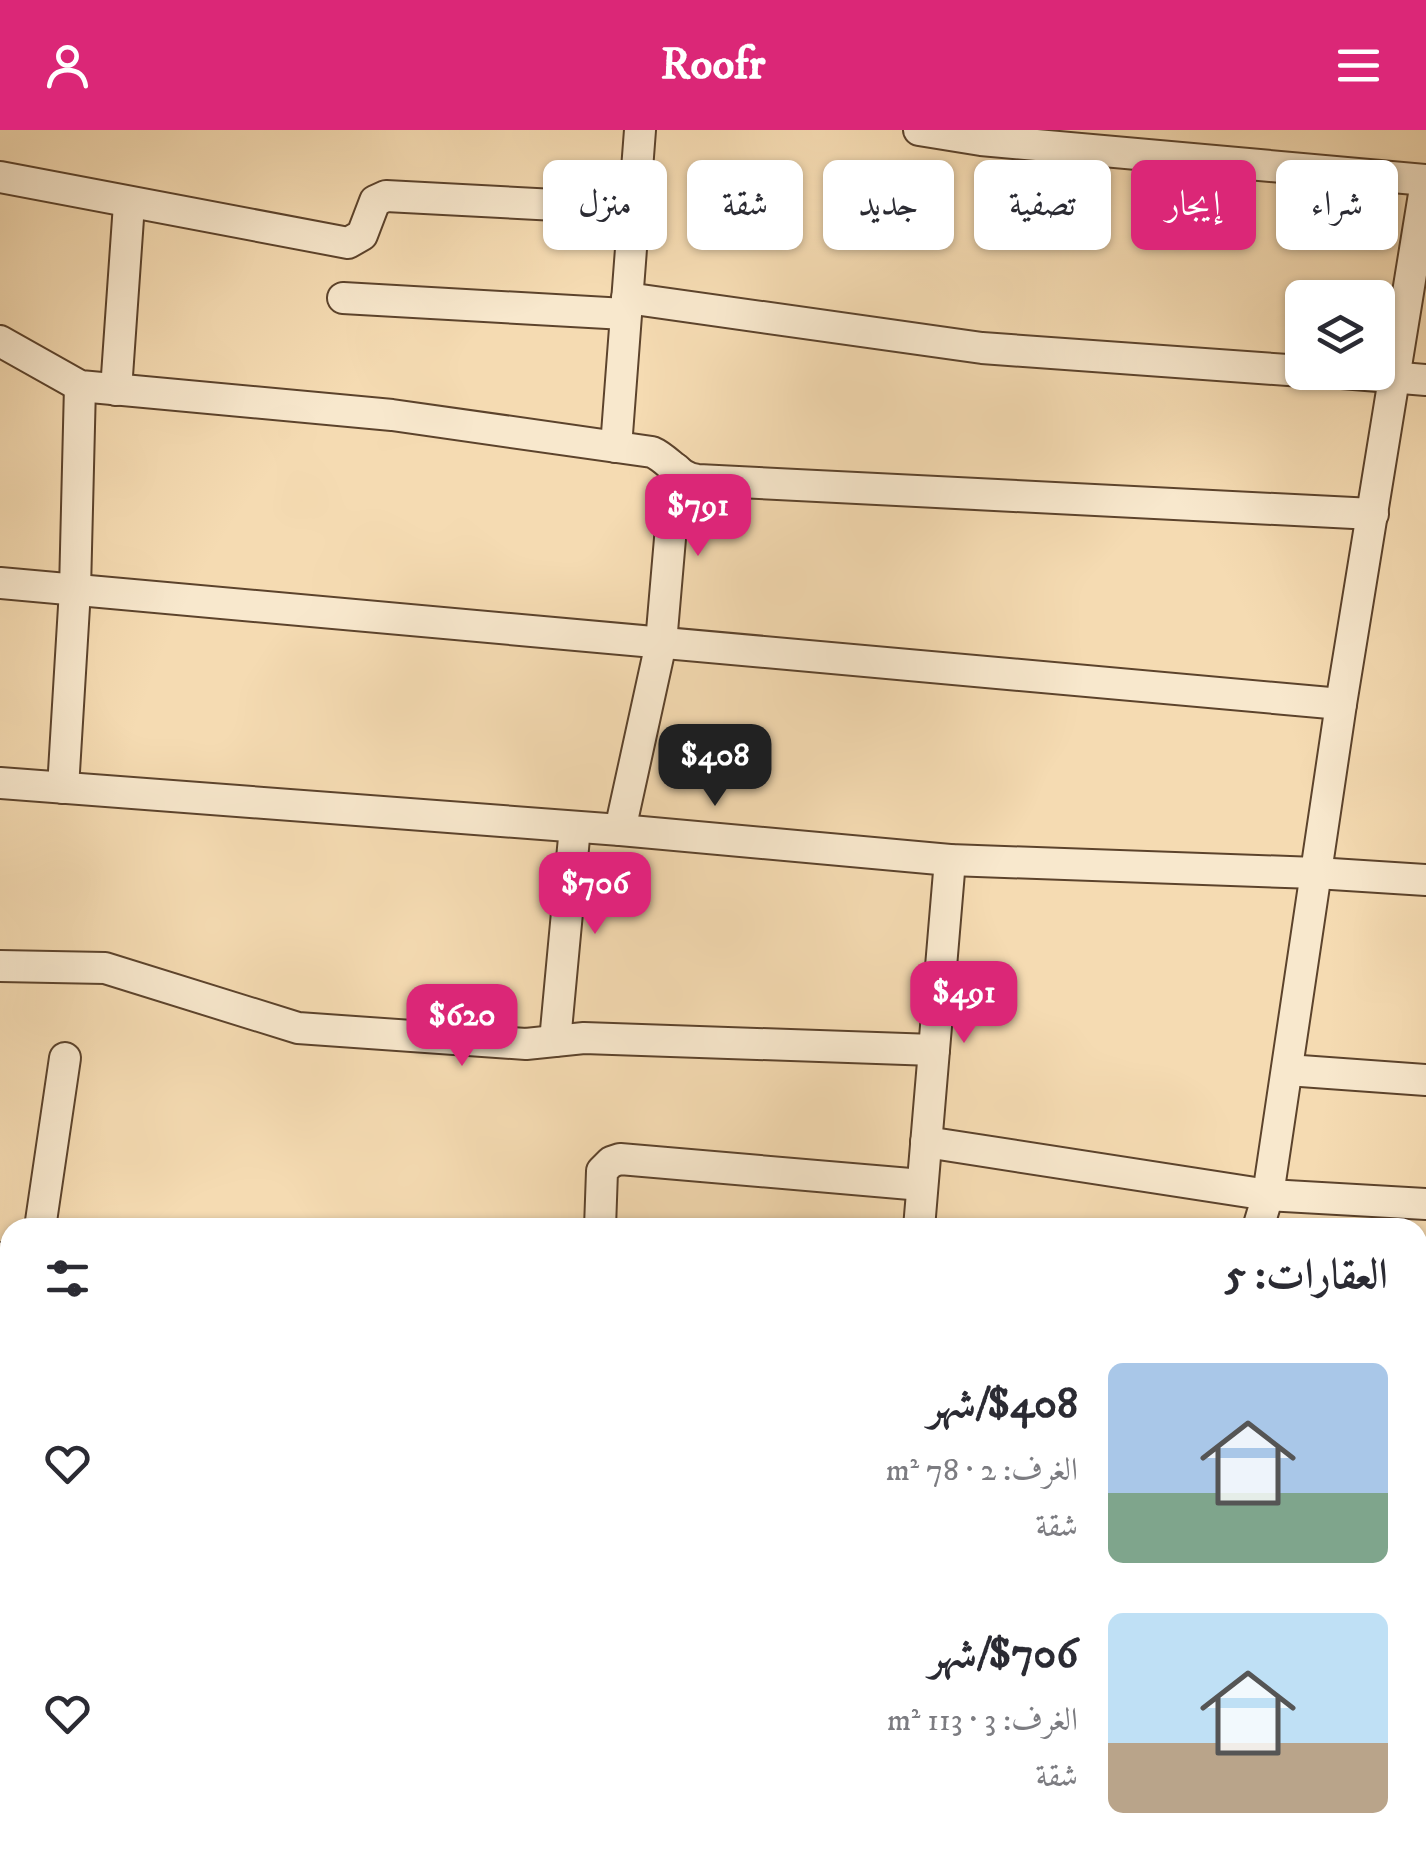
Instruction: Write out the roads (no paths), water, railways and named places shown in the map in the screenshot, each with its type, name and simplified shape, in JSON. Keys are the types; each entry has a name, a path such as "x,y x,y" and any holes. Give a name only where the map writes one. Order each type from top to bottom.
{"street":[{"path":"637,160 640,130"},
{"path":"919,130 981,140 1426,181 1411,378 1373,514 1268,1195 1261,1218"},
{"path":"0,178 348,243 358,240 375,201 386,196 543,204"},
{"path":"116,390 130,204"},
{"path":"616,448 629,250"},
{"path":"343,298 626,306 982,348 1285,370"},
{"path":"0,340 80,386 392,415 652,452 688,479 1373,514"},
{"path":"63,788 75,590 80,386"},
{"path":"620,830 661,643 676,470"},
{"path":"0,582 1341,704"},
{"path":"0,783 620,830 950,860 1426,880"},
{"path":"555,1041 575,827"},
{"path":"920,1218 950,860"},
{"path":"0,966 105,968 298,1028 526,1044 584,1038 934,1050"},
{"path":"41,1218 65,1058"},
{"path":"1287,1070 1426,1080"},
{"path":"926,1142 1268,1195 1426,1204"},
{"path":"600,1218 602,1171 620,1159 922,1185"}]}
